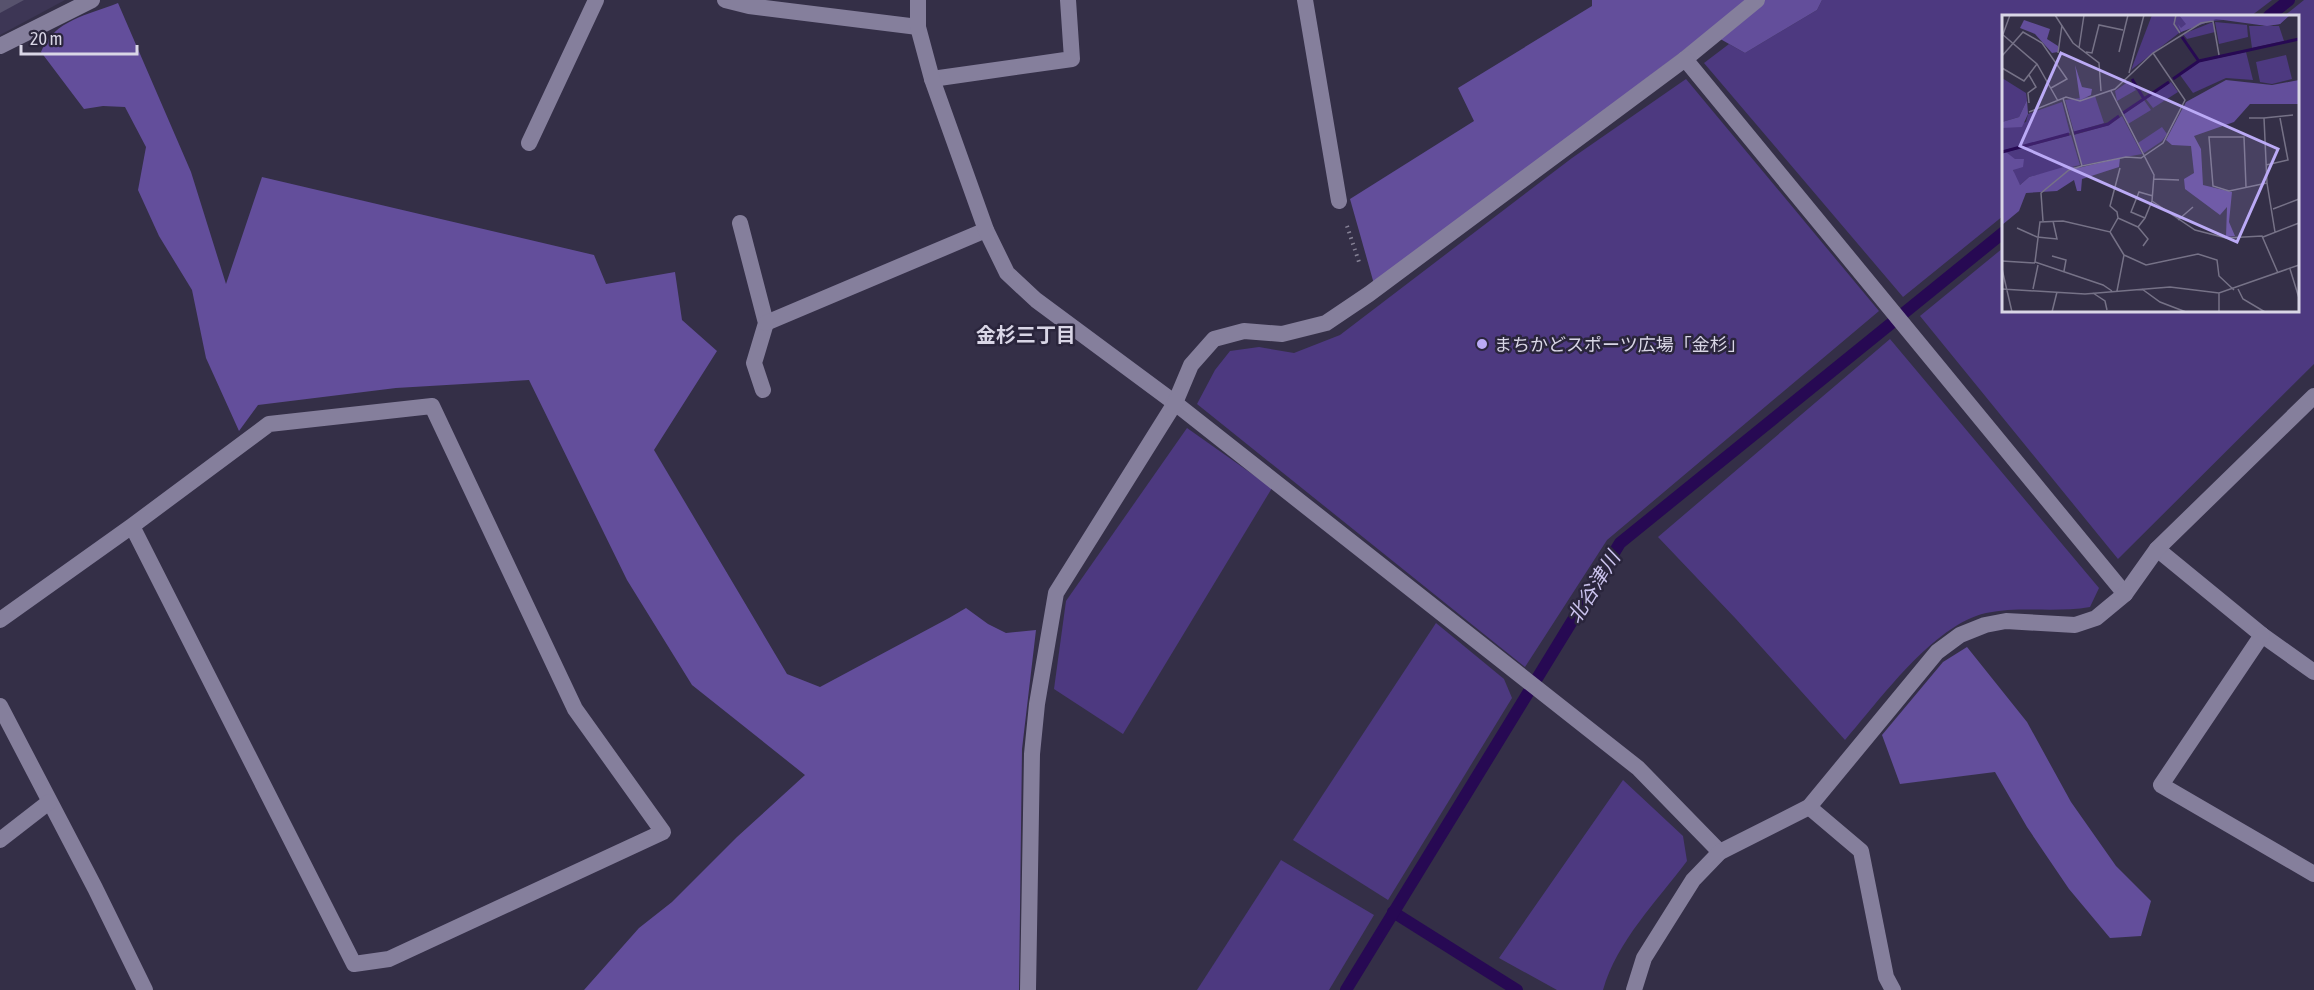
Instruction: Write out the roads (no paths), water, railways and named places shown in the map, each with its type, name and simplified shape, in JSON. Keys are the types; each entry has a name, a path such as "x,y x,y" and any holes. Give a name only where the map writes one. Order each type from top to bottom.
{"street":[{"path":"0,46 92,0"},
{"path":"529,143 596,0"},
{"path":"724,0 749,6 918,27"},
{"path":"918,0 918,27 932,79 987,230 1007,273 1036,300 1174,403 1638,768 1720,852"},
{"path":"932,79 1072,59 1068,0"},
{"path":"1305,0 1339,201"},
{"path":"1028,990 1032,754 1037,704 1056,593 1174,403 1191,365 1214,339 1244,331 1282,334 1326,323 1369,294 1685,59 1757,0"},
{"path":"1685,59 2125,594"},
{"path":"740,223 766,323 754,363 763,390"},
{"path":"766,323 987,230"},
{"path":"1634,990 1644,958 1693,880 1720,852 1809,807 1937,652 1960,635 1985,625 2006,621 2075,625 2096,618 2125,594 2157,549 2314,396"},
{"path":"0,620 269,424 432,406 575,709 663,832 389,959 354,964 132,526"},
{"path":"2157,549 2262,635 2314,672"},
{"path":"2262,635 2161,785 2314,873"},
{"path":"0,706 95,888 145,990"},
{"path":"0,840 49,802"},
{"path":"1809,807 1861,851 1886,977 1893,990"}],"waterway":[{"name":"北谷津川","path":"2270,15 2289,0"},
{"name":"北谷津川","path":"1346,990 1620,543 2002,234"},
{"path":"1393,912 1517,990"}],"place":[{"name":"まちかどスポーツ広場「金杉」","path":"1482,344"}],"district":[{"name":"金杉三丁目","path":"1026,334"}]}
